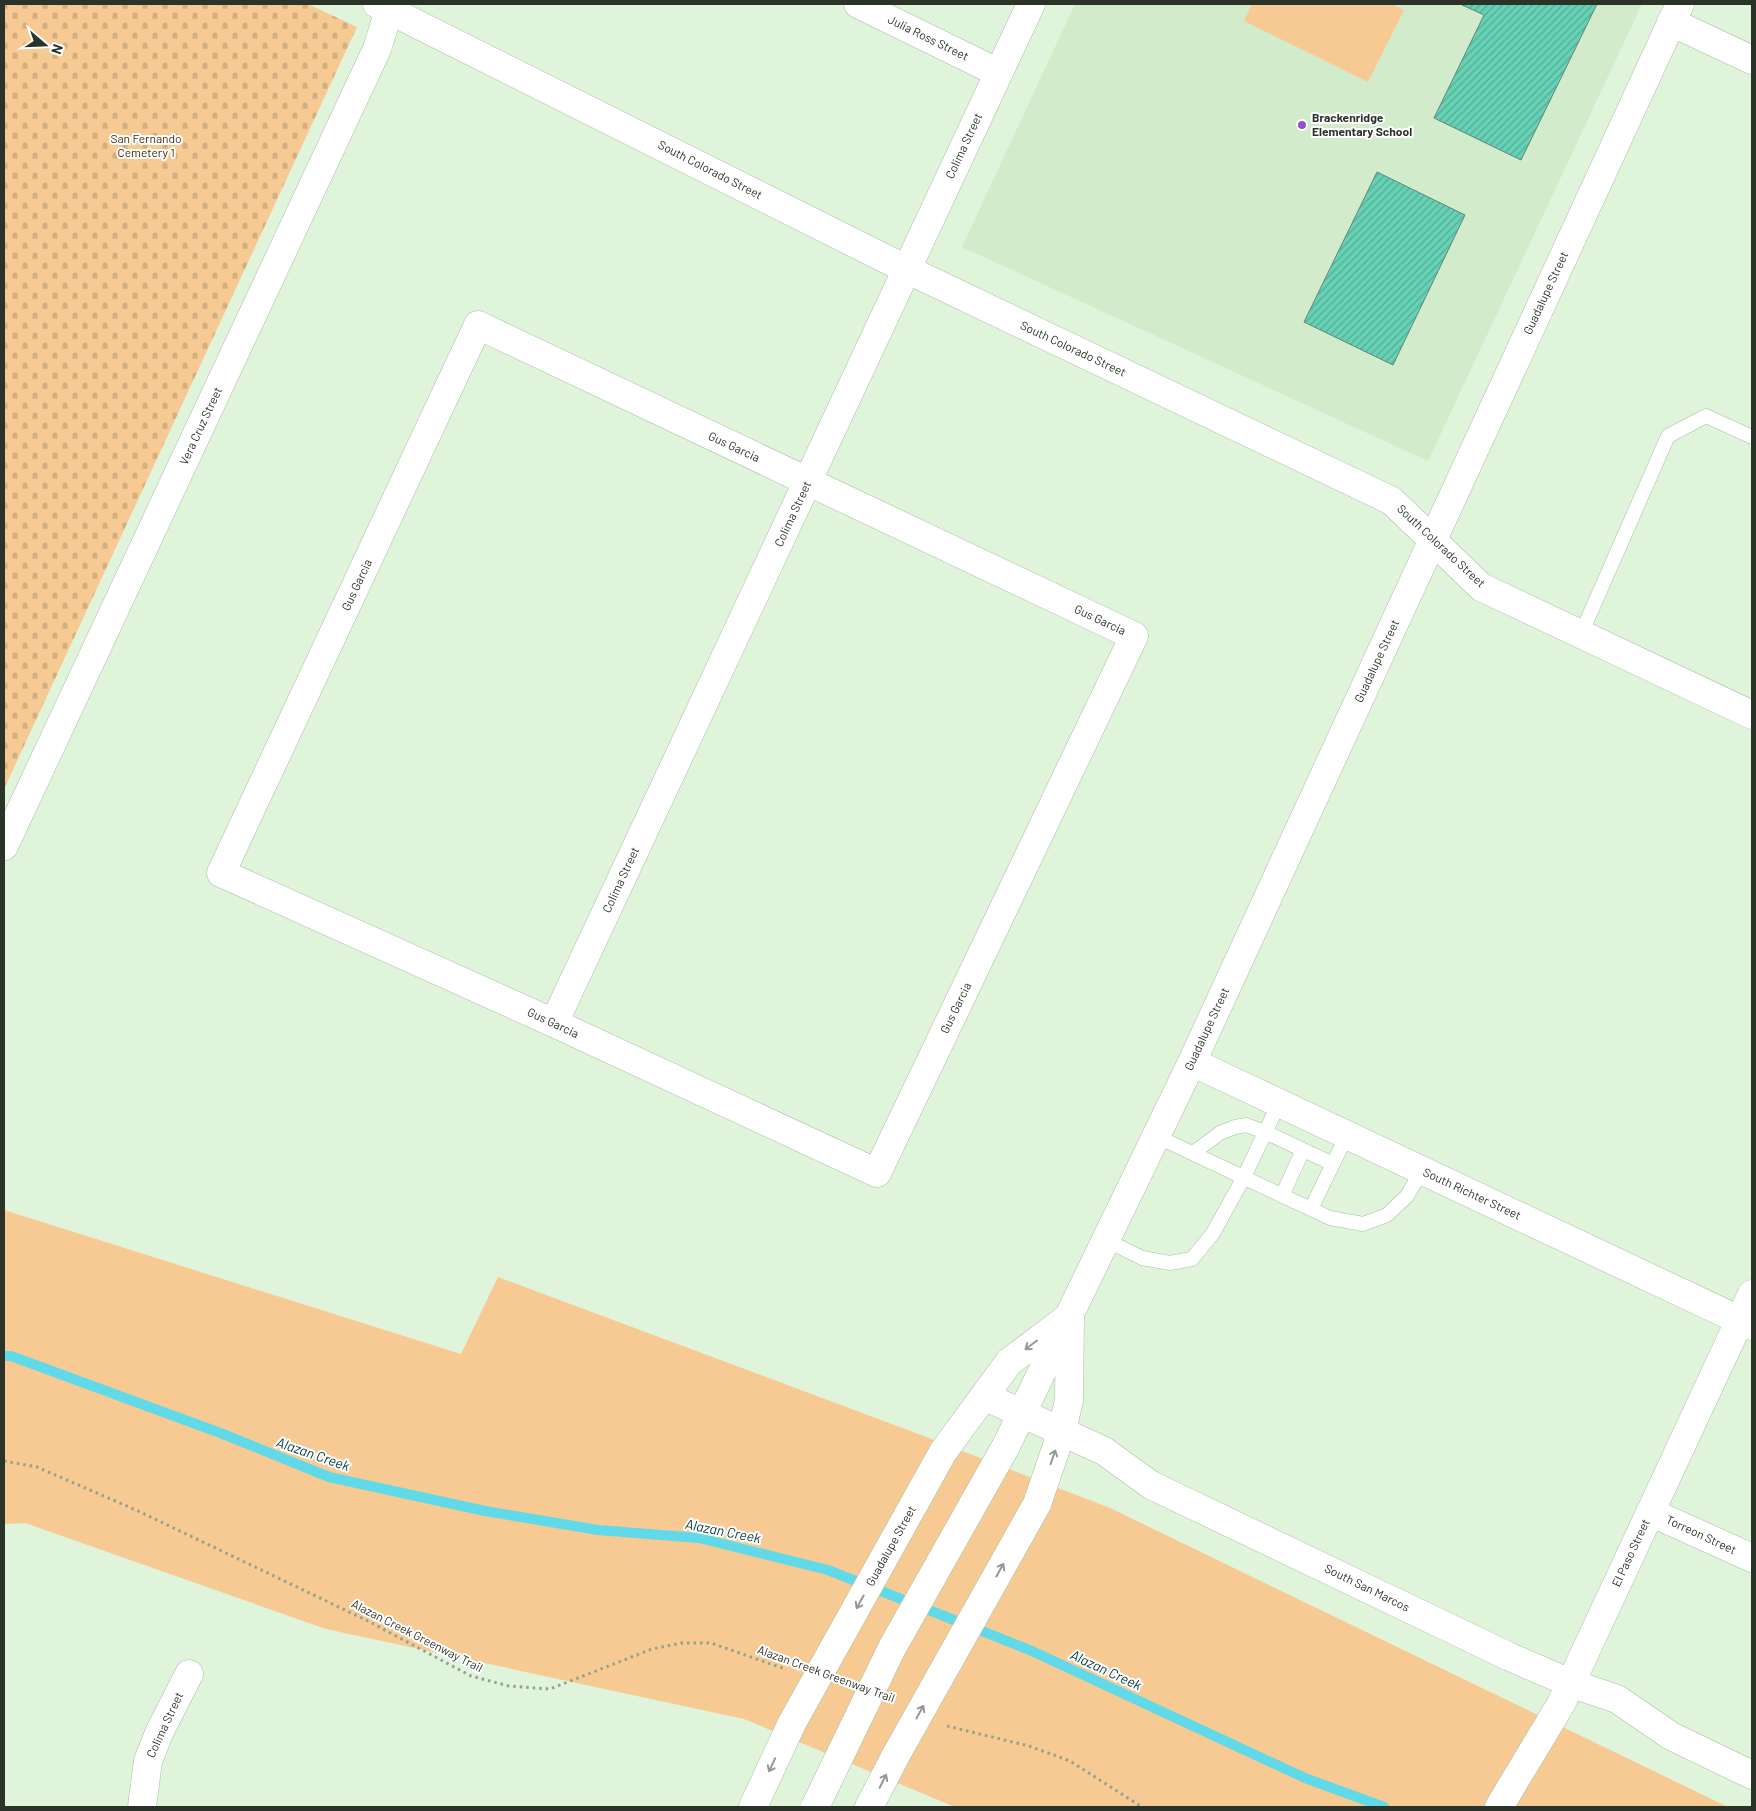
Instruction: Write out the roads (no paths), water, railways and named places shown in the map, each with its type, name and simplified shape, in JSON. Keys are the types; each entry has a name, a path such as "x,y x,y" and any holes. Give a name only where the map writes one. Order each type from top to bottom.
{"street":[{"name":"Julia Ross Street","path":"858,4 999,73"},
{"name":"Colima Street","path":"554,1023 1031,4"},
{"name":"South Colorado Street","path":"386,6 906,269 1392,501 1481,587 1752,715"},
{"name":"Vera Cruz Street","path":"4,846 377,49 386,6"},
{"path":"1675,13 1752,60"},
{"name":"Guadalupe Street","path":"815,1807 892,1648 1006,1446 1192,1062 1675,13"},
{"name":"Gus Garcia","path":"478,325 808,482 1134,636 877,1173 554,1023 222,873 478,325"},
{"name":"South Richter Street","path":"1192,1062 1746,1323"},
{"name":"El Paso Street","path":"1498,1807 1566,1693 1650,1512 1746,1323 1752,1294"},
{"name":"Guadalupe Street","path":"752,1807 792,1723 943,1452 1009,1362 1070,1316"},
{"name":"Guadalupe Street","path":"869,1807 896,1755 1037,1504 1062,1431 1069,1400 1070,1316"},
{"name":"South San Marcos","path":"984,1396 1104,1451 1151,1485 1510,1657 1566,1693 1618,1699 1671,1736 1752,1775"},
{"name":"Torreon Street","path":"1650,1512 1752,1558"},
{"name":"Colima Street","path":"142,1807 142,1794 148,1760 159,1733 189,1674"}],"lane":[{"path":"1581,634 1668,436 1706,416 1752,437"},
{"path":"1106,1240 1142,1258 1170,1263 1192,1259 1213,1233 1244,1177 1279,1103"},
{"path":"1193,1153 1220,1133 1246,1125 1333,1164"},
{"path":"1311,1210 1347,1135"},
{"path":"1156,1136 1311,1210 1330,1218 1363,1224 1387,1215 1407,1196 1422,1170"},
{"path":"1282,1196 1303,1150"}],"waterway":[{"name":"Alazan Creek","path":"4,1356 11,1356 223,1434 329,1477 485,1511 598,1530 699,1538 828,1570 1032,1651 1305,1778 1384,1807"}],"place":[{"name":"Brackenridge Elementary School","path":"1302,125"}],"park label":[{"name":"San Fernando Cemetery 1","path":"146,146"}]}
